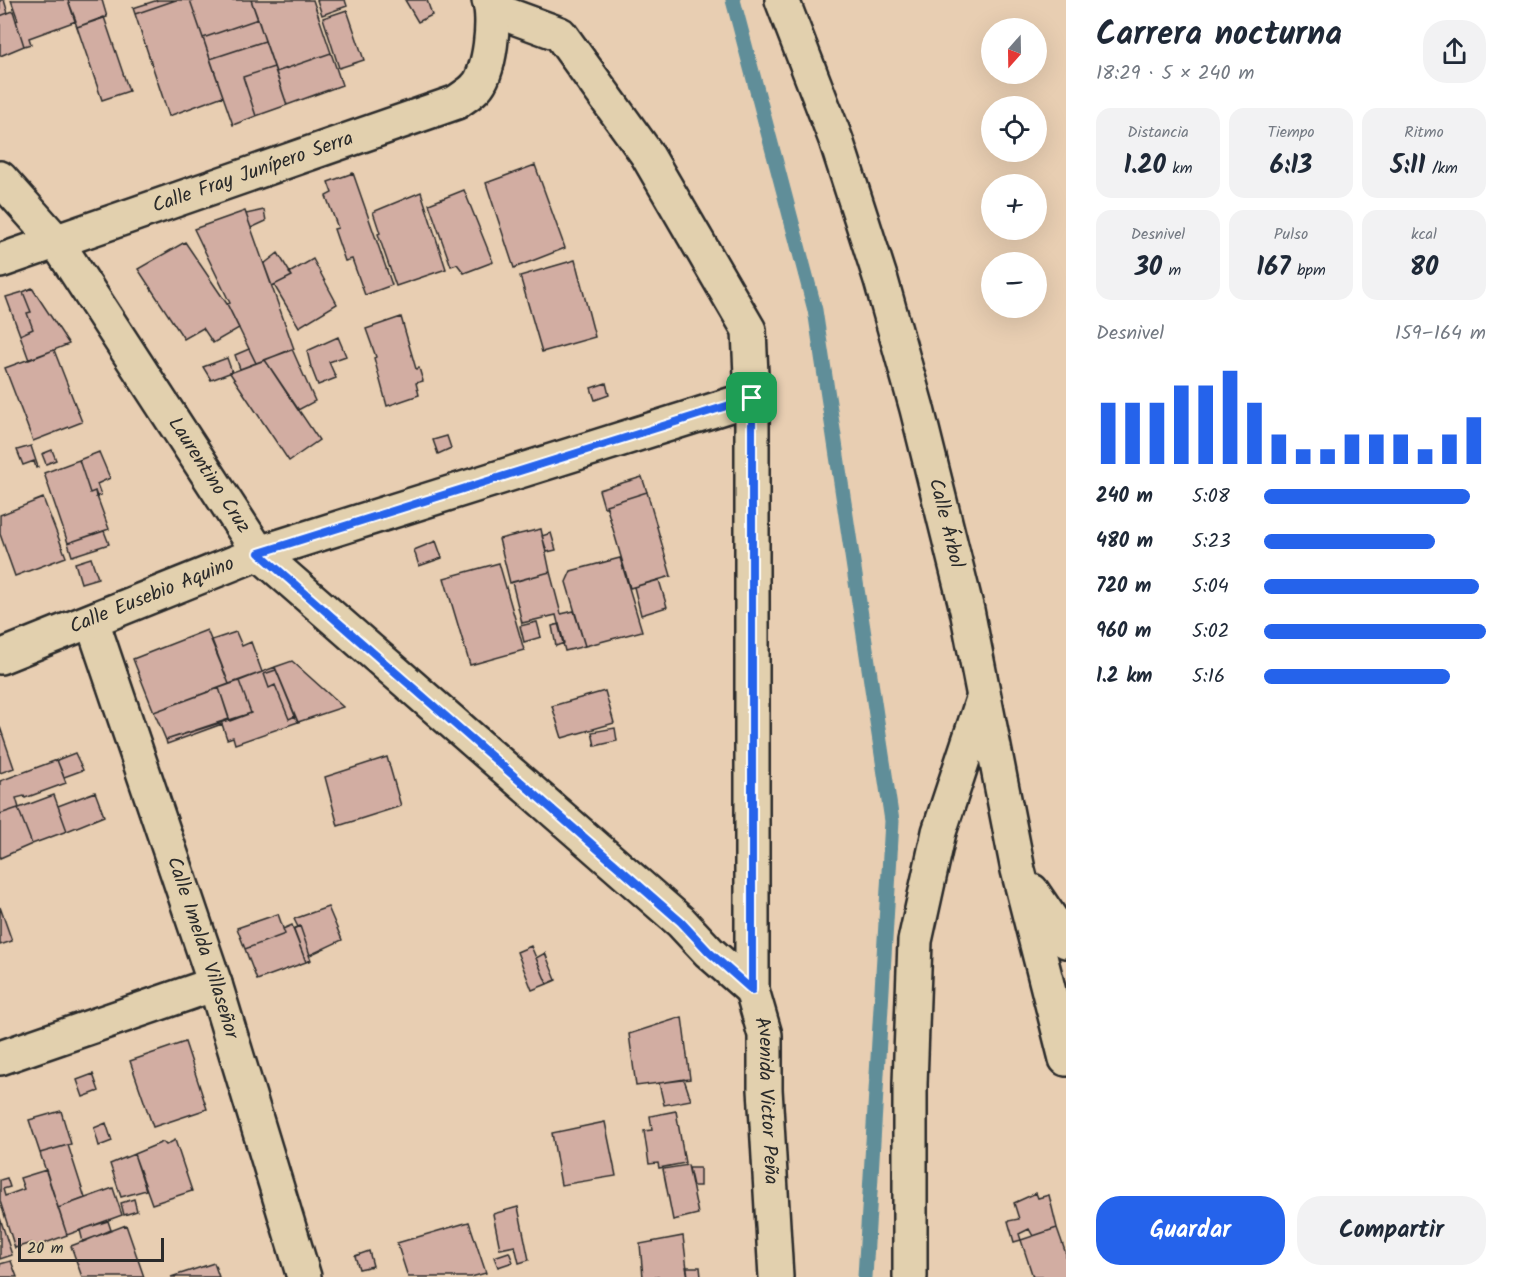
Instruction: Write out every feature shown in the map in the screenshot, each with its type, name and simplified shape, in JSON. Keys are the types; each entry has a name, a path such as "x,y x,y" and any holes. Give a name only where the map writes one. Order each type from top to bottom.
{"street":[{"name":"Calle Árbol","path":"782,0 836,140 881,280 920,420 967,610 1018,870 1066,1059"},
{"path":"490,4 561,34 645,153 749,330 752,398 752,990"},
{"name":"Calle Fray Junípero Serra","path":"0,261 458,102 478,86 488,63 490,4"},
{"name":"Laurentino Cruz","path":"0,178 57,241 259,553 681,922"},
{"name":"Calle Eusebio Aquino","path":"0,657 259,553 752,398"},
{"name":"Calle Imelda Villaseñor","path":"92,621 215,984 304,1277"},
{"path":"910,1277 910,1084 915,940 939,832 984,697"},
{"path":"1018,870 1066,941"},
{"name":"Avenida Victor Peña","path":"681,922 709,952 752,990 765,1035 765,1089 776,1277"},
{"path":"0,1058 215,984"}],"building":[{"path":"0,0 4,0 8,13 0,16"},
{"path":"11,0 68,0 76,21 29,38 31,44 24,46"},
{"path":"68,0 102,0 107,17 77,27"},
{"path":"158,0 176,0 135,14 133,8"},
{"path":"176,0 190,0 223,96 169,116 135,14"},
{"path":"190,0 251,0 258,19 203,38"},
{"path":"251,0 313,0 331,53 276,72"},
{"path":"317,0 345,0 347,6 322,15"},
{"path":"405,0 427,0 432,15 418,22"},
{"path":"347,10 364,60 339,68 323,18"},
{"path":"13,11 24,46 0,56 0,16"},
{"path":"104,17 129,91 102,100 77,27"},
{"path":"258,19 265,41 210,59 203,38"},
{"path":"265,41 274,67 243,77 256,116 233,125 210,59"},
{"path":"331,53 342,85 287,105 276,72"},
{"path":"274,67 287,105 256,116 243,77"},
{"path":"535,165 565,248 514,268 486,183"},
{"path":"353,173 392,285 365,295 352,259 345,261 334,229 338,228 326,196 332,193 328,182"},
{"path":"464,190 493,262 464,273 457,264 451,266 429,204"},
{"path":"421,192 446,269 396,286 373,212"},
{"path":"264,210 266,221 251,228 246,214"},
{"path":"245,211 294,349 256,363 194,229"},
{"path":"185,242 227,304 239,328 213,343 203,328 184,339 138,269"},
{"path":"278,253 292,276 272,286 264,264"},
{"path":"313,259 337,304 299,327 274,285 292,276 289,273"},
{"path":"575,260 595,337 542,352 520,276"},
{"path":"32,288 69,344 29,360 20,335 33,329 27,313 31,312 23,292"},
{"path":"23,292 31,312 27,313 33,329 20,335 6,297"},
{"path":"401,317 416,369 419,368 423,381 416,383 419,395 387,406 374,358 376,357 366,329"},
{"path":"338,337 346,356 329,362 336,378 318,385 307,351"},
{"path":"249,349 256,363 240,369 235,355"},
{"path":"292,349 315,401 298,410 265,360"},
{"path":"54,350 82,422 33,441 5,368"},
{"path":"227,358 232,372 211,380 203,367"},
{"path":"265,360 319,440 289,461 230,373"},
{"path":"606,383 609,395 595,400 591,388"},
{"path":"447,436 451,448 438,454 433,440"},
{"path":"31,446 38,467 36,468 34,461 23,465 17,450"},
{"path":"52,450 56,460 46,464 42,454"},
{"path":"99,452 110,478 97,484 101,495 96,497 95,491 90,493 79,460"},
{"path":"79,460 90,493 95,491 109,529 68,543 44,473"},
{"path":"642,477 647,492 604,507 599,490"},
{"path":"647,492 671,576 630,588 606,505"},
{"path":"43,498 66,557 15,576 0,534 0,515"},
{"path":"541,529 550,572 510,583 499,539"},
{"path":"104,531 109,544 72,556 68,543"},
{"path":"551,533 556,550 547,552 542,536"},
{"path":"436,541 442,558 419,566 414,550"},
{"path":"91,558 98,578 81,583 75,563"},
{"path":"620,558 642,631 585,646 566,582 571,571"},
{"path":"499,563 524,650 470,665 444,578"},
{"path":"550,572 561,614 574,611 585,646 565,651 556,615 522,623 512,582"},
{"path":"659,580 667,607 641,615 634,587"},
{"path":"537,622 541,637 524,642 520,626"},
{"path":"559,624 564,643 556,646 552,626"},
{"path":"207,630 229,684 154,712 133,659"},
{"path":"236,632 242,646 251,642 262,672 229,684 212,640"},
{"path":"292,661 343,707 298,722 275,667"},
{"path":"275,667 276,670 264,674 269,688 275,685 289,719 295,716 298,722 235,744 233,737 227,739 222,724 167,744 166,740 251,713 239,681"},
{"path":"276,670 295,716 289,719 275,685 269,688 264,674"},
{"path":"239,681 251,713 230,721 219,688"},
{"path":"219,688 229,719 166,740 154,712"},
{"path":"605,691 614,723 562,738 552,706"},
{"path":"0,727 14,768 0,773"},
{"path":"615,728 617,741 595,746 592,732"},
{"path":"75,753 83,770 64,777 57,760"},
{"path":"387,757 401,806 338,826 325,777"},
{"path":"57,760 66,783 25,798 24,796 16,798 19,808 54,795 67,831 32,844 18,808 0,814 0,781"},
{"path":"95,792 104,816 67,831 58,806"},
{"path":"18,808 32,844 0,858 0,814"},
{"path":"0,907 12,941 0,945"},
{"path":"328,907 342,940 310,955 300,926 298,927 294,919"},
{"path":"278,914 285,934 245,949 237,928"},
{"path":"292,925 306,962 257,980 245,949 285,934 283,929"},
{"path":"300,926 311,960 306,962 293,929"},
{"path":"531,946 547,984 532,990 517,952"},
{"path":"545,953 556,980 547,984 536,958"},
{"path":"682,1017 690,1079 636,1086 629,1034"},
{"path":"185,1042 207,1109 153,1127 130,1061"},
{"path":"93,1074 99,1091 83,1097 77,1080"},
{"path":"684,1079 691,1100 664,1105 659,1083"},
{"path":"61,1111 71,1144 40,1153 29,1120"},
{"path":"676,1111 685,1163 659,1168 658,1163 649,1164 644,1131 652,1130 650,1116"},
{"path":"605,1122 616,1176 561,1185 552,1133"},
{"path":"106,1123 112,1141 99,1146 94,1128"},
{"path":"175,1140 192,1191 152,1204 134,1154 163,1142 166,1145"},
{"path":"68,1145 85,1198 58,1208 40,1153"},
{"path":"134,1154 146,1190 121,1197 110,1164"},
{"path":"688,1165 698,1214 673,1220 663,1169"},
{"path":"689,1168 700,1168 700,1186 693,1186"},
{"path":"46,1170 67,1235 32,1248 31,1243 15,1248 0,1201 0,1180 7,1178 10,1187 3,1189 5,1196 24,1189 20,1178"},
{"path":"113,1188 122,1215 67,1235 58,1208"},
{"path":"1036,1193 1038,1198 1049,1195 1057,1228 1033,1236 1029,1229 1019,1234 1021,1240 1014,1242 1008,1221 1019,1219 1014,1203"},
{"path":"134,1199 137,1211 124,1215 121,1203"},
{"path":"518,1207 529,1260 519,1263 515,1246 500,1249 493,1214"},
{"path":"0,1218 12,1255 0,1259"},
{"path":"108,1221 111,1230 83,1242 80,1230"},
{"path":"469,1222 486,1273 471,1277 408,1277 397,1243"},
{"path":"126,1225 144,1277 82,1277 71,1246"},
{"path":"1057,1228 1066,1254 1066,1277 1033,1277 1021,1240"},
{"path":"683,1236 688,1277 643,1277 640,1244"},
{"path":"369,1251 373,1266 359,1269 355,1256"},
{"path":"509,1252 513,1262 498,1267 494,1257"},
{"path":"11,1261 17,1277 0,1277 0,1264"},
{"path":"214,1263 219,1277 171,1277"},
{"path":"686,1267 700,1267 701,1277 688,1277"}],"waterway":[{"path":"733,0 815,310 892,821 865,1277"}],"route":[{"path":"752,398 752,990 709,952 681,922 259,553 752,398"}]}
